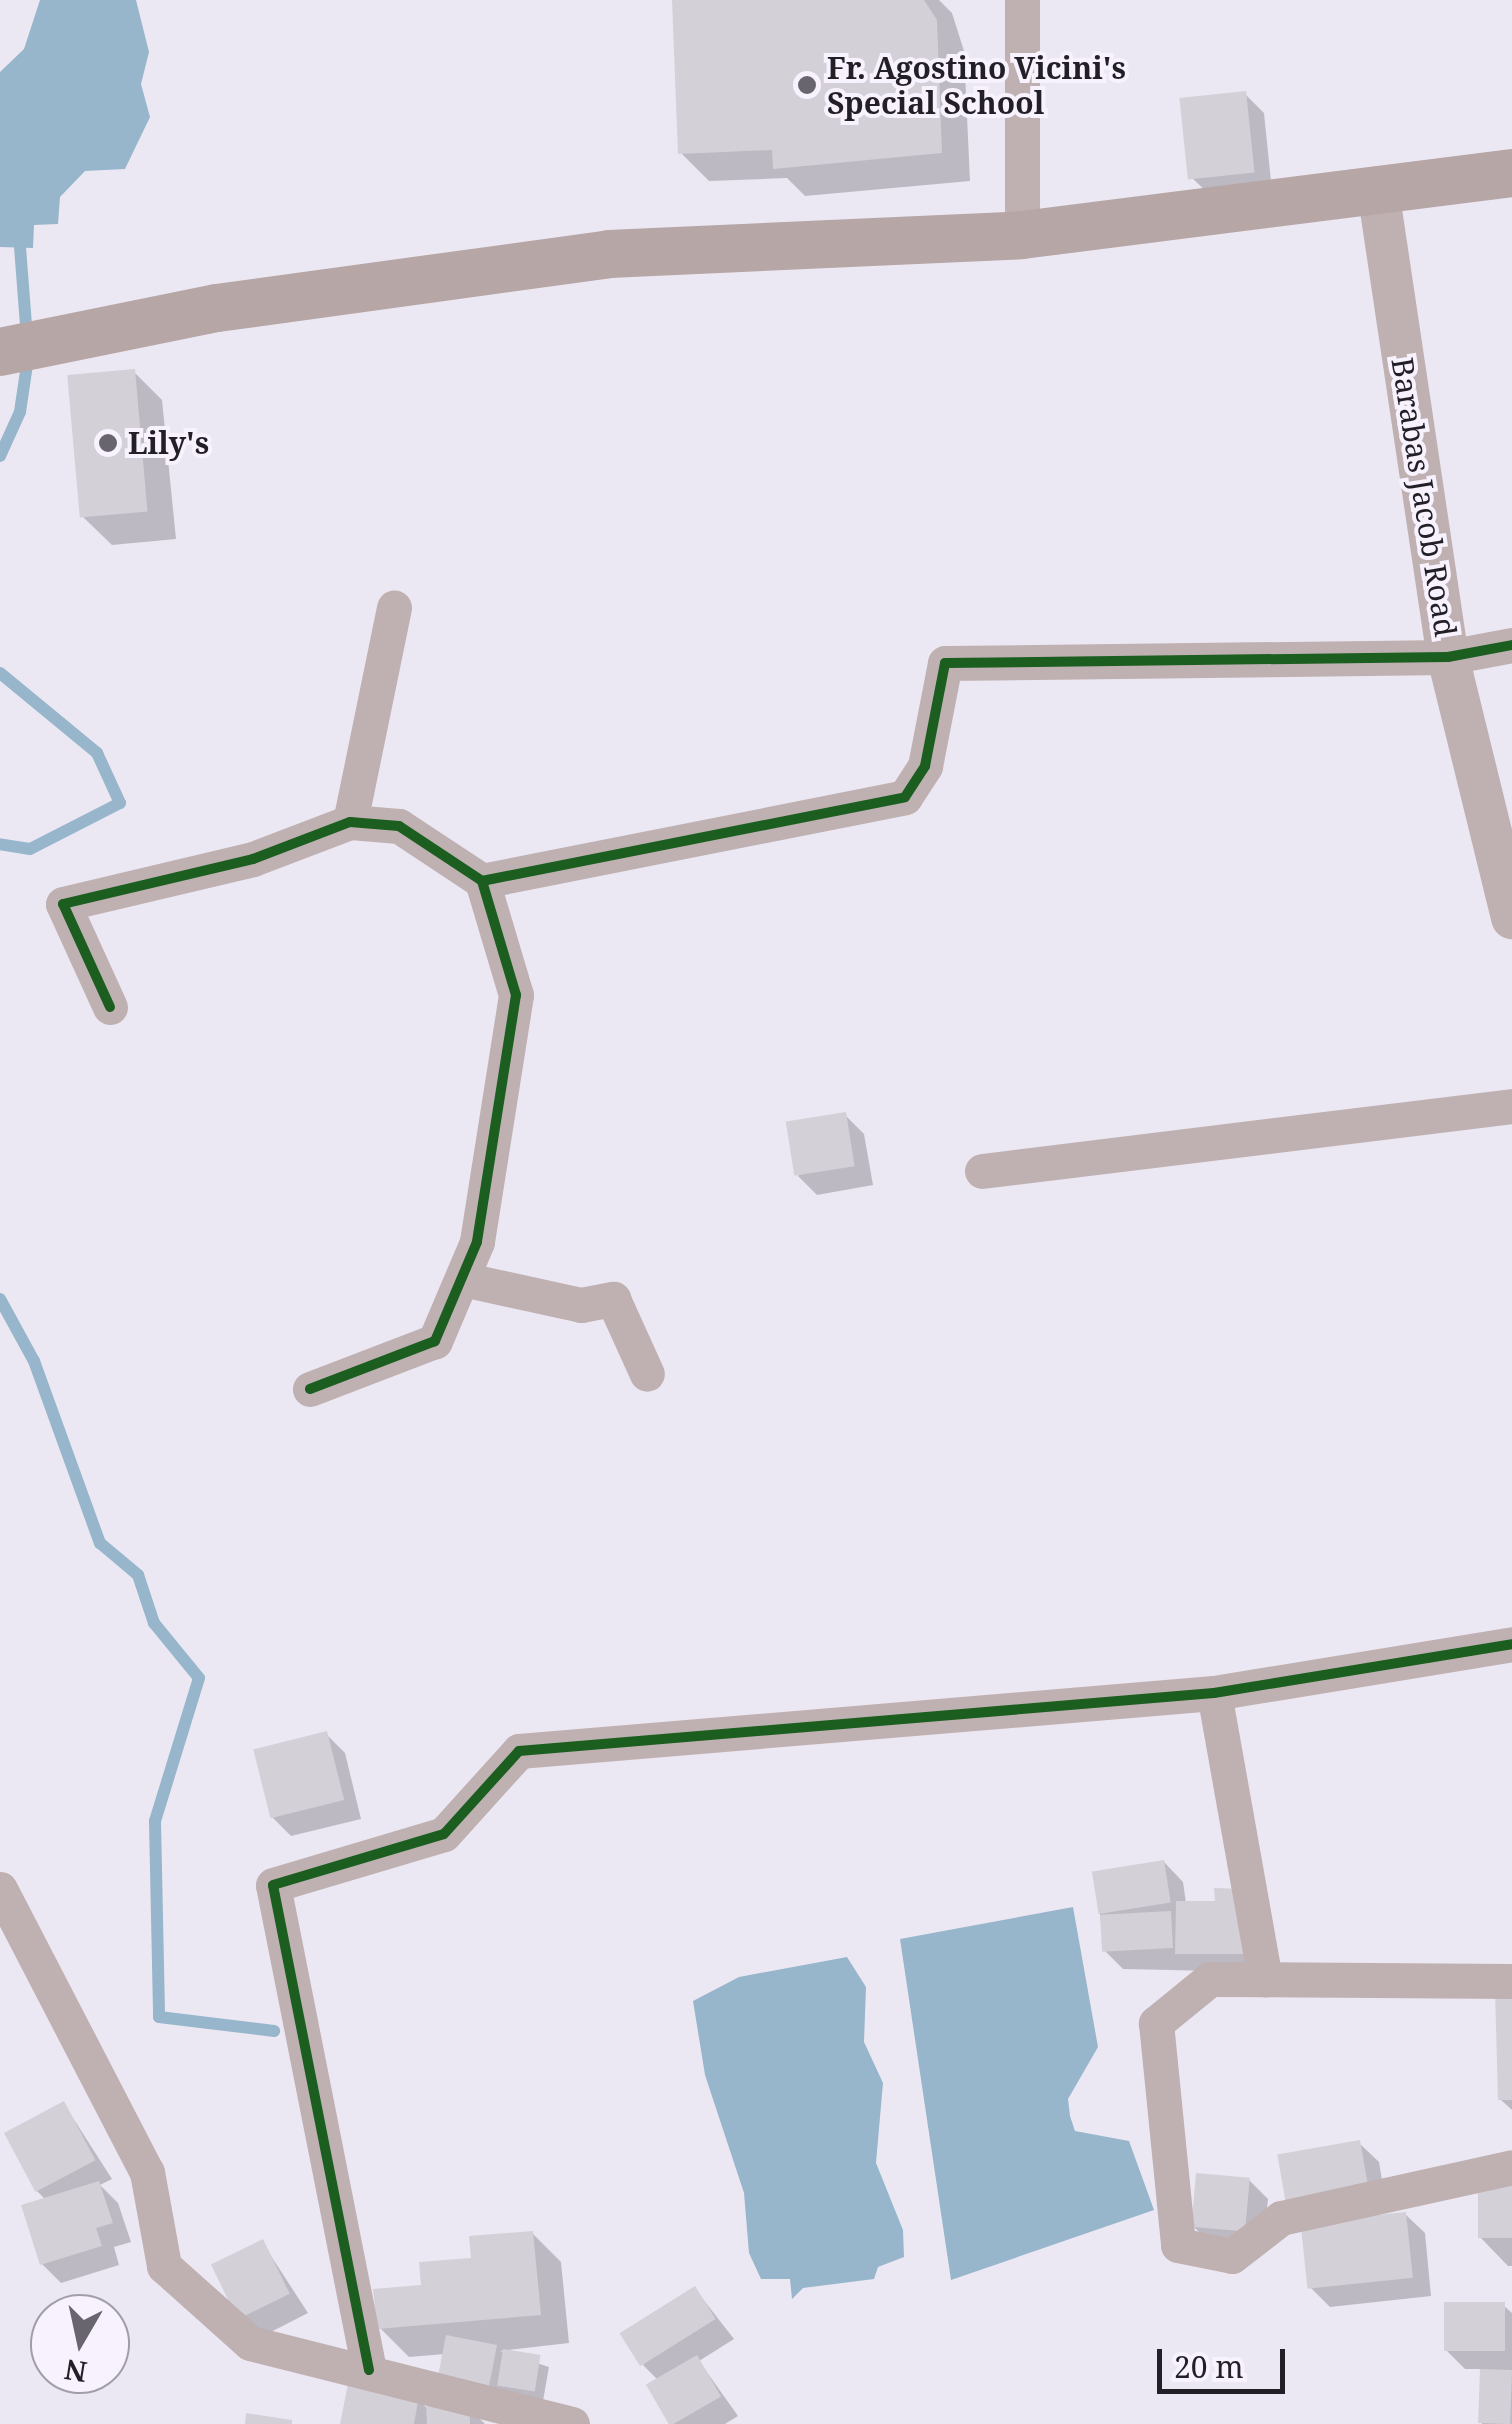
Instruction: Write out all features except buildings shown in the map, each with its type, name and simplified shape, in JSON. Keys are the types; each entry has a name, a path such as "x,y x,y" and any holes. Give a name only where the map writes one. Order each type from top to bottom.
{"main road":[{"path":"0,352 217,308 609,254 1022,234 1512,174"}],"street":[{"path":"1022,0 1022,234"},
{"name":"Barabas Jacob Road","path":"1378,190 1448,657 1512,918"},
{"path":"350,822 394,607"},
{"path":"482,880 905,797 926,766 945,663 1448,657 1512,645"},
{"path":"110,1007 63,904 253,860 350,822 399,826 482,880 516,996 478,1242 435,1341 310,1389"},
{"path":"982,1172 1512,1106"},
{"path":"462,1279 582,1305 613,1299 647,1374"},
{"path":"369,2370 273,1885 444,1834 519,1751 1214,1693 1512,1644"},
{"path":"1214,1693 1265,1978"},
{"path":"0,1889 148,2172 164,2266 250,2343 572,2424"},
{"path":"1512,1981 1210,1979 1156,2023 1178,2246 1232,2256 1280,2218 1512,2167"}],"water":[{"path":"40,0 136,0 149,52 141,84 150,117 125,169 85,171 60,197 58,224 34,225 33,248 0,247 0,72 24,49"},
{"path":"1073,1907 1098,2047 1068,2099 1070,2116 1075,2131 1129,2141 1154,2210 951,2280 900,1939"},
{"path":"847,1957 866,1987 864,2042 883,2083 876,2163 903,2230 904,2257 878,2267 874,2279 803,2288 792,2299 790,2279 761,2279 749,2253 744,2193 705,2075 693,2001 739,1977"}],"waterway":[{"path":"20,247 27,338"},
{"path":"0,456 20,412 28,358"},
{"path":"0,673 97,753 120,803 30,849 0,844"},
{"path":"0,1299 34,1361 100,1543 138,1575 154,1623 199,1678 155,1821 159,2017 274,2031"}],"cycle path":[{"path":"482,881 905,797 925,766 945,663 1448,657 1512,645"},
{"path":"110,1007 63,904 253,859 350,822 399,826 482,881 516,995 477,1242 435,1341 310,1389"},
{"path":"369,2370 273,1885 444,1834 519,1751 1214,1693 1512,1644"}],"place":[{"name":"Fr. Agostino Vicini's Special School","path":"807,85"},
{"name":"Lily's","path":"108,443"}]}
